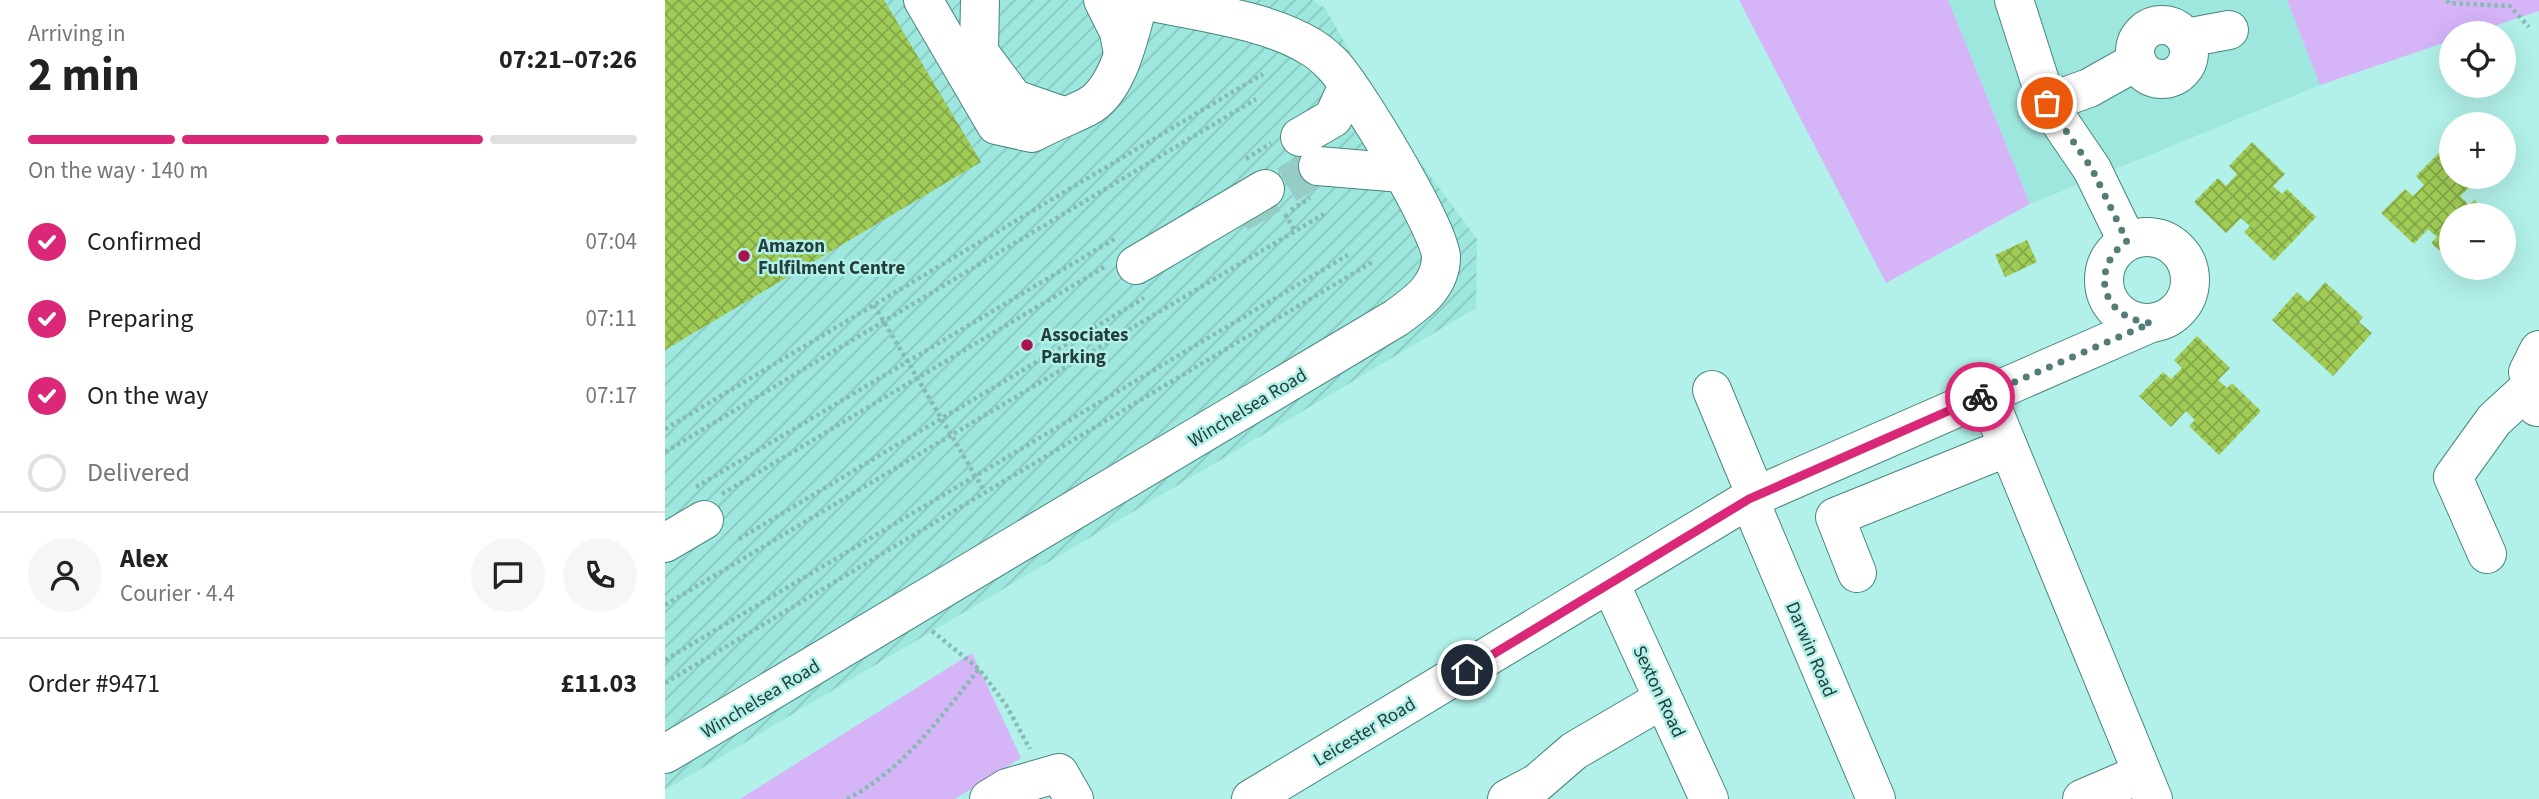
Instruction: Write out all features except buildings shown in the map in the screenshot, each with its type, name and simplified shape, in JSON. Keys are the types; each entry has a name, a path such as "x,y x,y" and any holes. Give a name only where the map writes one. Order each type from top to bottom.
{"street":[{"path":"923,0 996,125 1032,133 1089,106 1106,92 1142,0"},
{"path":"980,0 979,52 1014,99 1063,116"},
{"path":"1103,0 1119,32 1123,54"},
{"name":"Winchelsea Road","path":"665,754 1363,338 1420,301 1437,278 1441,256 1436,236 1402,173 1348,85 1332,64 1312,47 1279,31 1252,22 1142,0"},
{"path":"2014,0 2047,103 2092,169 2127,241"},
{"path":"2047,103 2089,88 2137,61 2147,74 2155,78 2171,77 2185,65 2189,56 2186,38 2229,30"},
{"path":"1348,85 1311,170 1402,173"},
{"path":"1127,266 1251,176"},
{"path":"2141,237 2156,237 2169,242 2187,262 2190,275 2185,302 2176,312 2151,323 2136,322 2123,315 2112,305 2105,292 2107,263 2115,250 2127,241 2141,237"},
{"name":"Leicester Road","path":"1251,799 1752,498 2151,323"},
{"path":"2487,554 2453,477 2494,420 2536,382"},
{"name":"Darwin Road","path":"1712,390 1752,498 1758,561 1875,799"},
{"path":"1986,395 2139,790 2082,799"},
{"path":"1877,443 1899,490"},
{"path":"1857,573 1835,517 2008,447"},
{"path":"665,543 702,504"},
{"path":"1758,561 1850,799"},
{"name":"Sexton Road","path":"1611,583 1709,799"},
{"path":"1507,799 1549,788 1574,751 1663,699"},
{"path":"989,799 1007,788 1067,786"}],"path":[{"path":"2447,0 2449,3 2510,6 2529,27"},
{"path":"665,429 1263,74"},
{"path":"665,452 1256,99"},
{"path":"1251,176 1311,170"},
{"path":"665,606 952,435 1311,170"},
{"path":"665,660 1348,255"},
{"path":"665,683 1374,261"},
{"path":"702,504 908,361 1127,266"},
{"path":"702,504 917,377 1127,266"},
{"path":"739,539 942,418 1127,266"},
{"path":"874,305 985,492"},
{"path":"932,631 979,669 1006,705 1035,759 1067,786"},
{"path":"847,799 897,765 938,721 979,669"}],"shaded area":[{"path":"665,0 1312,0 1325,8 1391,123 1477,239 1476,308 665,790"},
{"path":"1739,0 1948,0 2030,204 1886,283"},
{"path":"1948,0 2287,0 2320,85 2030,204"},
{"path":"2287,0 2539,0 2539,11 2509,21 2439,21 2439,44 2320,85"},
{"path":"972,653 1021,758 955,799 740,799"}],"tunnel":[{"path":"1238,214 1318,166"}],"way so far":[{"path":"1980,397 2151,323 2136,322 2123,315 2112,305 2105,292 2107,263 2115,250 2127,241 2092,169 2047,103"}],"place":[{"name":"Amazon Fulfilment Centre","path":"744,256"},
{"name":"Associates Parking","path":"1027,345"}],"route":[{"path":"1467,670 1749,499 1980,397"}]}
